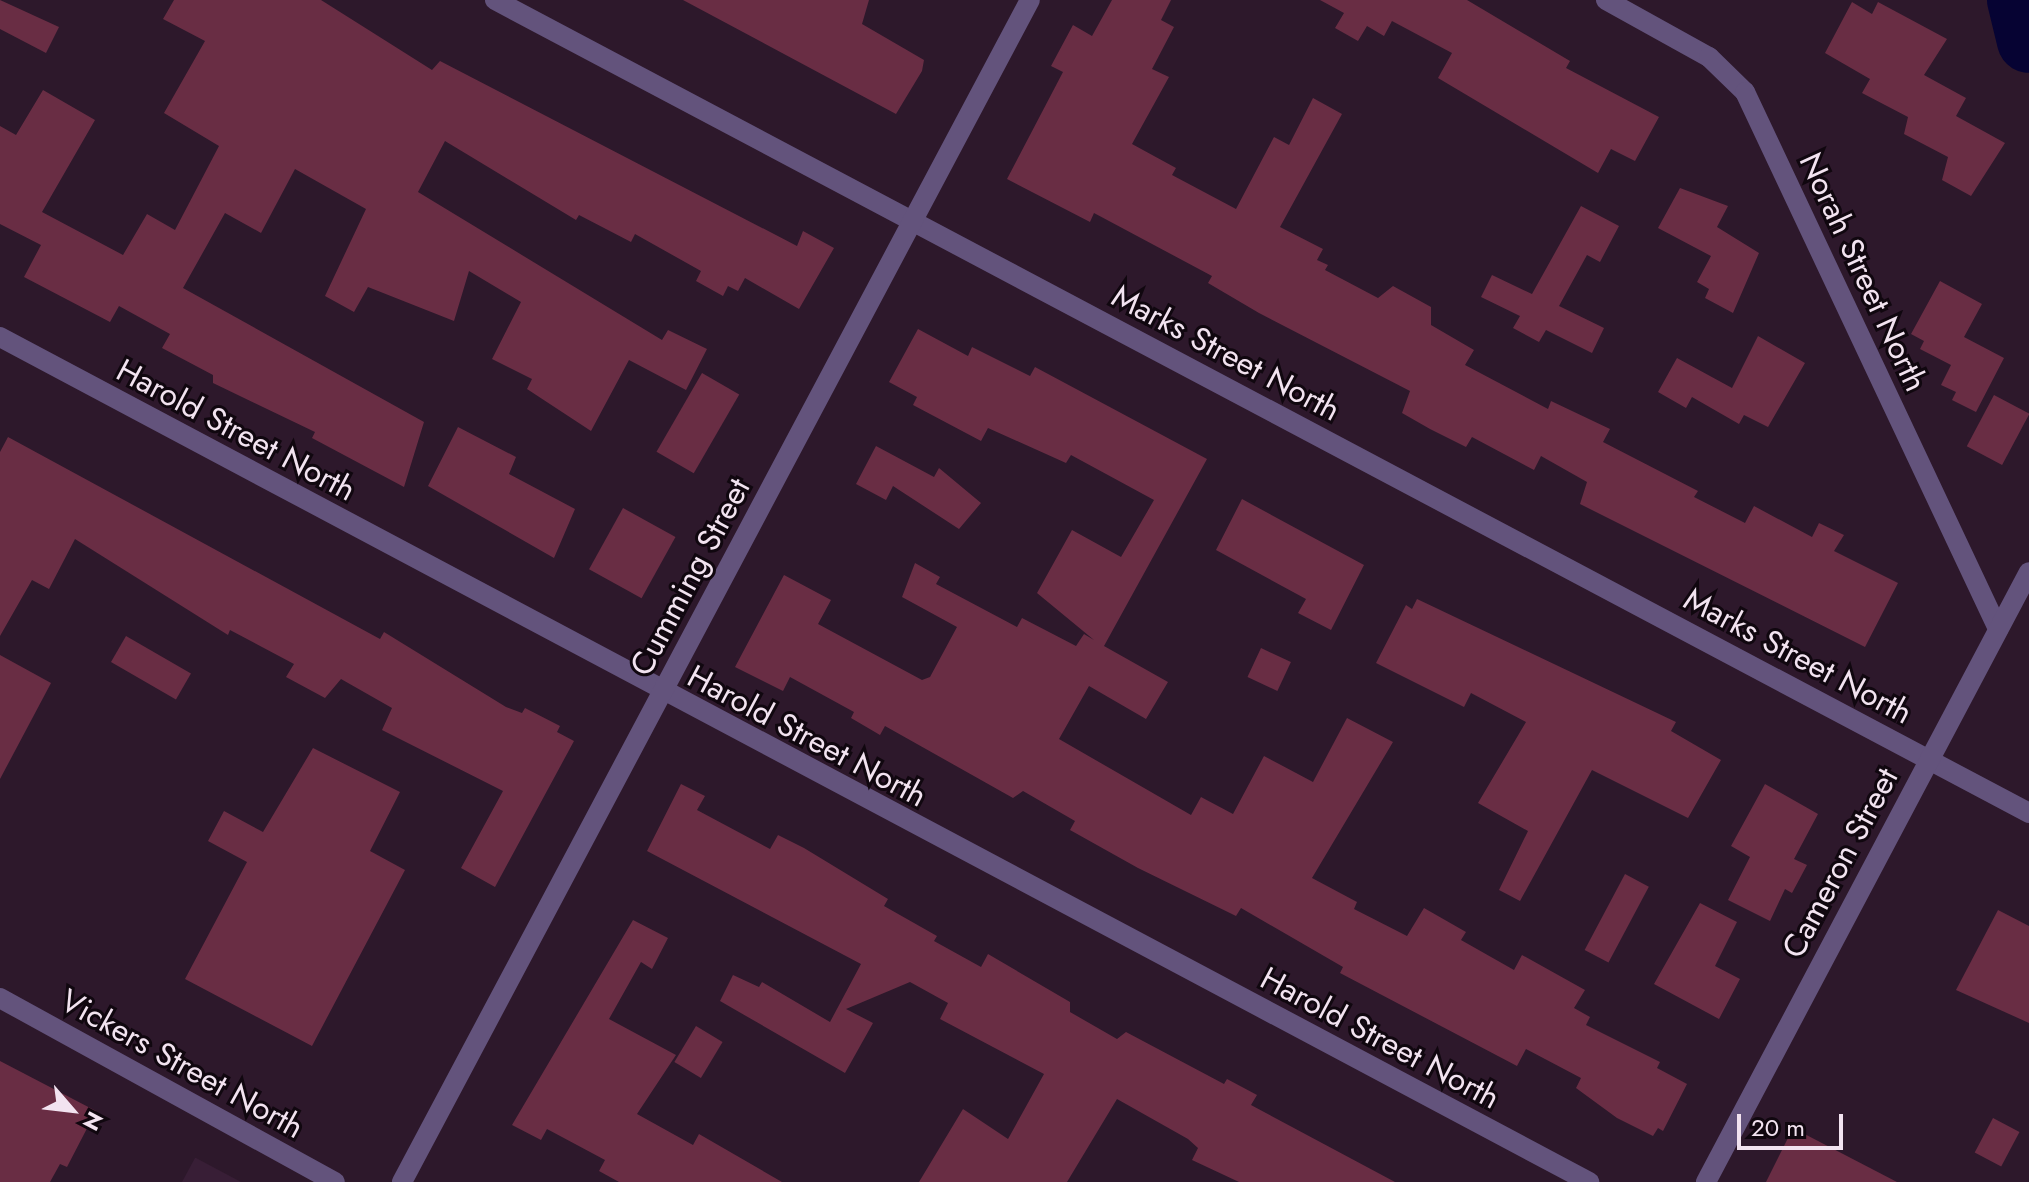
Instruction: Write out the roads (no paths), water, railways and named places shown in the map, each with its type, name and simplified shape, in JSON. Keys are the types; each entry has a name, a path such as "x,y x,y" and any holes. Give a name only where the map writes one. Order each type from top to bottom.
{"street":[{"name":"Marks Street North","path":"495,0 2029,813"},
{"name":"Cumming Street","path":"402,1182 1030,0"},
{"name":"Norah Street North","path":"1606,0 1709,57 1745,92 1998,629"},
{"name":"Harold Street North","path":"0,337 662,693 1589,1182"},
{"name":"Cameron Street","path":"1706,1182 2029,572"},
{"name":"Vickers Street North","path":"0,998 335,1182"}],"waterway":[{"path":"2019,0 2029,41"}]}
